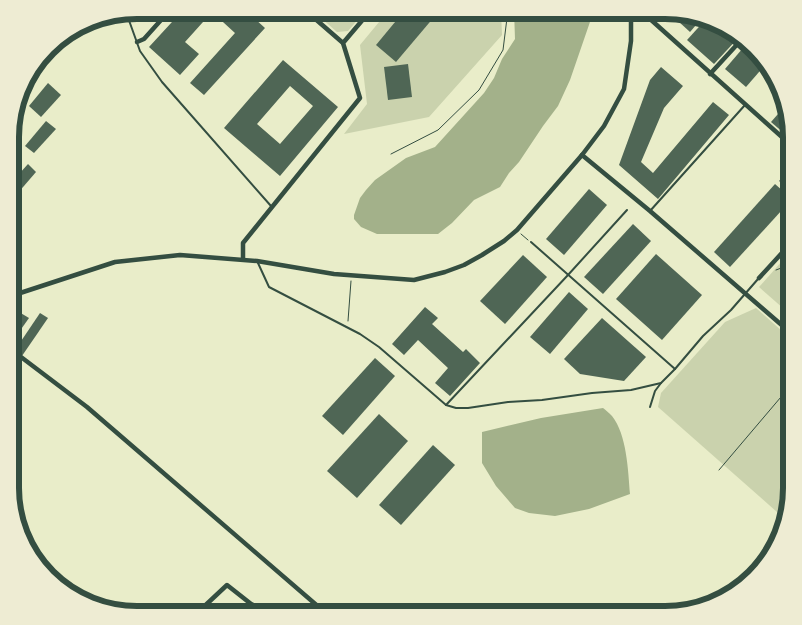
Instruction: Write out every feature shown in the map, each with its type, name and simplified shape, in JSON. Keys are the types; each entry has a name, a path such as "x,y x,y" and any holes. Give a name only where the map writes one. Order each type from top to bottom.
{"street":[{"path":"137,42 144,39 162,19"},
{"path":"243,259 243,243 360,98 343,43 315,19"},
{"path":"343,43 363,19"},
{"path":"19,293 114,262 180,255 243,259 334,274 414,280 464,265 504,241 517,230 582,155 604,126 624,89 631,41 631,19"},
{"path":"650,19 783,138"},
{"path":"710,74 738,44"},
{"path":"582,155 783,326"},
{"path":"759,278 783,252"},
{"path":"21,357 87,407 318,606"},
{"path":"205,606 227,585 253,605"}],"lane":[{"path":"129,19 140,51 162,82 271,206"},
{"path":"650,211 745,104"},
{"path":"446,405 627,210"},
{"path":"531,242 676,369"},
{"path":"257,261 269,287 347,327 379,347 446,405 456,408 468,408 508,402 631,390 661,384"},
{"path":"650,407 655,392 661,384 703,336 731,310 759,278"}],"path":[{"path":"391,154 438,130 479,90 503,50 507,19"},
{"path":"517,230 531,242"},
{"path":"347,327 352,275"},
{"path":"718,470 783,394"}],"shaded area":[{"path":"322,19 358,19 348,31 337,32"},
{"path":"382,19 501,19 502,35 429,117 344,134 367,104 360,45"},
{"path":"514,19 591,19 570,80 558,106 500,187 474,200 452,223 438,234 377,234 361,227 354,219 354,215 360,198 366,190 375,180 406,158 435,147 484,93 515,39"},
{"path":"783,260 783,308 759,287"},
{"path":"756,308 783,332 783,496 780,515 658,407 661,393 725,322"},
{"path":"603,408 612,416 621,433 626,453 630,494 589,509 555,516 529,513 515,508 496,486 482,463 482,432 541,418"}],"building":[{"path":"175,19 206,19 185,42 199,54 180,75 149,47"},
{"path":"220,19 255,19 265,28 204,95 190,83 235,33"},
{"path":"398,19 432,19 396,62 376,45"},
{"path":"676,19 698,23 690,32"},
{"path":"701,24 718,31 735,42 714,64 687,40"},
{"path":"743,48 762,69 746,87 725,69"},
{"path":"283,60 338,107 280,176 224,128","holes":["290,86 313,106 280,144 257,124"]},
{"path":"408,64 412,97 388,100 384,67"},
{"path":"661,67 683,86 664,108 641,162 653,173 713,102 729,115 658,199 619,165 650,80"},
{"path":"48,83 61,95 41,117 29,106"},
{"path":"781,111 783,132 771,122"},
{"path":"46,121 56,129 34,153 25,146"},
{"path":"28,164 36,172 19,192 19,174"},
{"path":"783,176 783,184 779,181"},
{"path":"775,184 783,191 783,209 730,267 714,252"},
{"path":"589,189 607,205 564,255 546,239"},
{"path":"633,224 651,241 603,294 584,277"},
{"path":"656,254 702,295 662,340 616,299"},
{"path":"523,255 547,277 505,324 480,301"},
{"path":"569,292 588,309 550,354 530,337"},
{"path":"425,307 438,318 432,324 463,352 466,349 480,363 450,396 435,383 448,368 418,340 404,355 392,344"},
{"path":"19,312 29,318 19,332"},
{"path":"40,313 48,318 19,360 19,344"},
{"path":"602,318 646,357 624,381 580,374 564,359"},
{"path":"375,358 395,376 343,435 322,416"},
{"path":"379,414 408,441 357,498 327,471"},
{"path":"433,445 455,465 401,525 379,505"}]}
